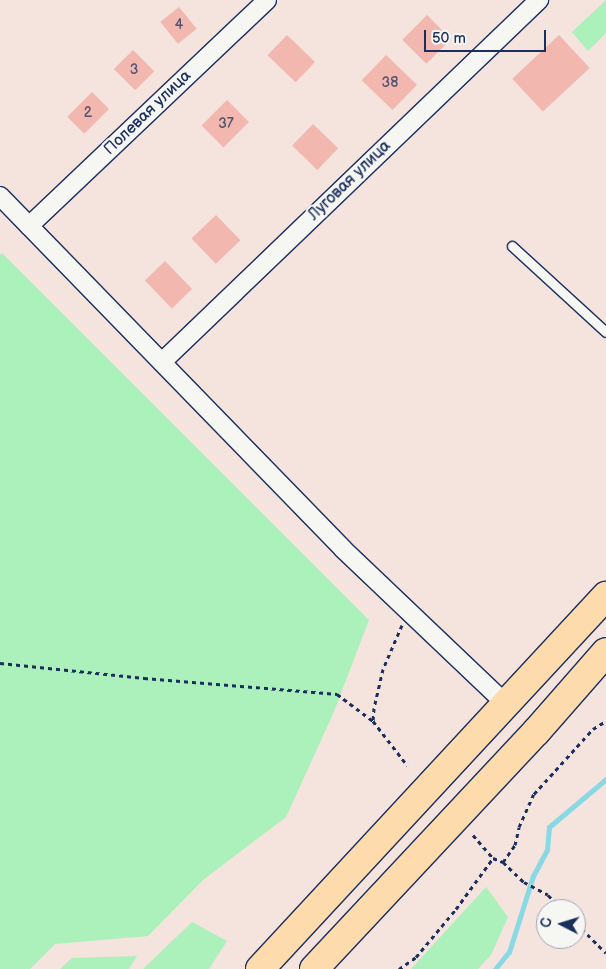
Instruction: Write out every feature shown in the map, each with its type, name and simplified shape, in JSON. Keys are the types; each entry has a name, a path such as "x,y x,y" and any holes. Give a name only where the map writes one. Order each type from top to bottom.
{"main road":[{"path":"260,969 606,596"},
{"path":"314,969 529,739 606,652"}],"street":[{"name":"Полевая улица","path":"30,226 267,0"},
{"name":"Луговая улица","path":"162,362 539,0"},
{"path":"0,196 342,549 507,704"}],"lane":[{"path":"512,246 606,332"}],"path":[{"path":"373,721 374,708 383,670 408,611"},
{"path":"0,663 144,678 337,694 373,721 407,765"},
{"path":"503,862 515,845 518,827 534,794 593,729 606,721"},
{"path":"473,835 493,858 503,862 528,884 550,899"},
{"path":"400,969 416,957 456,909 493,858"},
{"path":"586,933 606,953"}],"green space":[{"path":"606,0 606,33 588,51 572,32"},
{"path":"2,253 369,620 333,714 286,817 203,880 148,936 55,944 30,969 0,969 0,255"},
{"path":"486,887 508,917 491,955 478,969 411,969"},
{"path":"192,922 227,941 209,969 143,969"},
{"path":"137,956 129,969 60,969 72,958"}],"building":[{"path":"179,7 197,29 178,44 160,22"},
{"path":"427,15 451,39 426,64 402,40"},
{"path":"287,35 315,62 296,82 268,55"},
{"path":"559,35 590,68 543,112 512,79"},
{"path":"133,50 154,71 135,90 114,69"},
{"path":"386,55 417,85 393,110 362,80"},
{"path":"92,92 109,109 84,134 67,117"},
{"path":"227,100 249,122 223,147 202,125"},
{"path":"313,124 338,148 317,170 292,146"},
{"path":"216,215 240,240 216,264 192,239"},
{"path":"165,261 192,289 172,309 145,280"}],"waterway":[{"path":"495,969 509,952 533,876 547,850 549,827 606,779"}]}
